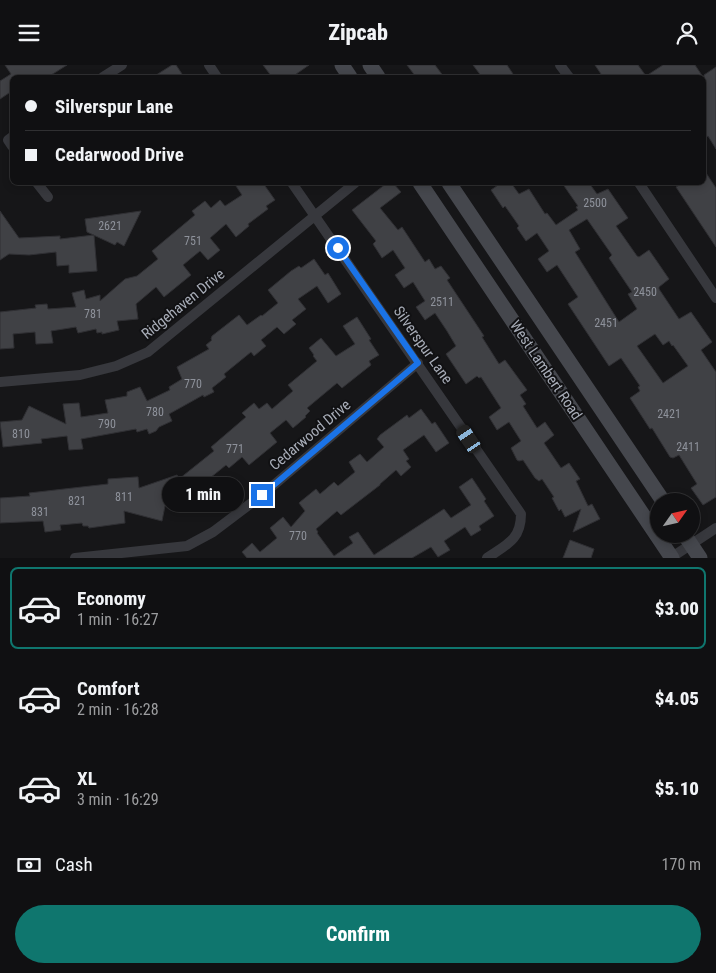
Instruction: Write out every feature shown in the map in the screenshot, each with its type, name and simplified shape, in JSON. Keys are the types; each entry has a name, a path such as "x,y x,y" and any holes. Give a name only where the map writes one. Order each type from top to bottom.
{"main road":[{"name":"West Lambert Road","path":"421,185 672,558"},
{"name":"West Lambert Road","path":"450,185 658,493"},
{"path":"691,543 700,558"}],"street":[{"path":"106,75 122,65"},
{"path":"39,185 48,197"},
{"name":"Silverspur Lane","path":"293,185 521,514 521,527 514,539 487,558"},
{"name":"Ridgehaven Drive","path":"0,382 80,375 116,366 148,353 352,185"},
{"path":"640,185 716,298"},
{"name":"Cedarwood Drive","path":"75,558 187,546 213,533 262,495 418,363"},
{"path":"700,534 716,528"},
{"path":"672,558 685,543"}],"building":[{"path":"5,65 67,65 51,75 10,75 10,92 0,99 0,81 11,74"},
{"path":"172,65 176,65 183,75 156,75"},
{"path":"263,65 309,65 295,75 270,75"},
{"path":"407,65 435,65 442,75 414,75"},
{"path":"473,65 507,65 514,75 480,75"},
{"path":"595,65 638,65 645,75 602,75"},
{"path":"663,65 695,65 702,75 648,75"},
{"path":"716,67 716,149 708,136 706,138 706,75 704,75"},
{"path":"706,173 716,188 716,247 676,187 680,185 706,185"},
{"path":"235,185 264,185 275,200 266,206 268,209 248,224 249,226 236,237 226,224 210,238 220,250 208,260 200,251 183,265 191,275 164,297 156,287 136,304 138,319 117,321 119,330 102,334 102,332 97,333 96,329 78,333 76,327 51,331 53,343 36,344 35,332 13,334 14,348 0,349 0,312 36,308 35,305 47,304 48,309 76,307 72,293 84,290 86,299 100,295 100,301 125,279 137,276 158,259 152,251 195,215 192,211 205,201 211,208 220,200 225,206 242,195"},
{"path":"384,185 395,185 401,192 380,208 398,230 402,227 425,262 429,259 435,269 441,266 450,278 447,280 484,336 482,337 499,364 505,360 527,390 520,395 526,404 523,406 537,428 545,422 554,435 544,443 561,468 569,463 580,479 576,481 588,506 592,504 600,519 573,532 581,509 565,517 561,509 559,511 552,498 554,497 542,479 539,481 535,478 523,460 517,460 511,448 521,441 509,422 497,430 489,417 501,408 481,377 477,376 466,384 446,354 456,346 447,331 435,313 425,320 416,307 425,301 413,282 404,288 395,275 405,268 393,250 382,258 373,244 376,241 352,210"},
{"path":"498,185 512,185 519,194 529,189 545,214 547,213 556,225 578,210 576,207 578,206 563,185 590,185 597,194 608,189 628,218 616,226 637,256 639,257 649,250 669,279 659,289 679,319 691,312 712,342 701,350 716,372 716,497 703,505 700,501 700,493 695,493 691,488 697,484 679,455 673,458 670,457 630,398 640,391 638,387 640,386 621,358 609,366 568,304 578,297 557,265 547,272 538,259 549,251 537,233 526,241 517,228 519,226 505,206 503,208 491,190","holes":["587,219 612,255 609,258 632,292 628,294 637,309 619,322 575,252 580,249 569,230","655,334 663,345 669,341 688,366 663,383 637,346"]},
{"path":"0,211 19,238 60,236 60,239 94,235 97,271 69,273 69,265 57,266 56,252 29,255 9,254 0,260"},
{"path":"141,211 124,246 117,242 115,245 87,232 85,219"},
{"path":"314,259 325,275 328,273 341,294 328,303 317,286 298,299 306,309 292,320 296,324 284,334 277,327 261,340 266,346 254,356 251,352 224,374 226,377 212,388 214,392 204,397 203,395 169,414 172,421 159,427 156,431 149,434 147,429 137,432 136,429 81,439 83,449 69,450 67,436 41,439 42,443 3,447 0,422 22,420 29,406 66,424 63,404 79,403 81,417 108,413 105,400 127,396 127,392 140,387 147,401 170,390 169,387 182,379 177,367 209,349 206,345 212,340 212,336 239,315 247,325 262,316 278,303 268,290 291,271 299,266 301,268"},
{"path":"357,317 379,355 369,361 371,365 342,388 337,383 307,408 310,411 306,417 293,428 286,420 270,433 277,442 249,465 242,457 229,468 226,465 210,478 212,480 208,483 216,493 203,503 196,495 165,506 162,521 124,511 125,523 89,528 88,526 83,526 82,523 60,525 61,530 45,532 43,521 0,523 0,498 30,496 29,493 108,484 108,479 138,477 139,488 177,475 179,479 214,451 211,447 246,417 242,413 254,403 259,409 267,403 272,409 293,391 288,385 317,361 309,348 321,338 336,356 355,344 343,326"},
{"path":"421,409 432,424 435,422 449,443 436,452 424,435 403,450 409,459 406,461 411,467 401,476 396,470 341,515 337,511 316,529 317,533 334,556 353,543 349,537 358,532 374,555 444,509 451,518 471,505 459,487 472,478 486,499 484,501 494,516 479,526 481,530 471,536 465,527 444,541 450,550 438,557 431,547 412,558 247,558 242,552 252,543 260,552 277,538 270,528 283,517 291,527 305,511 300,502 316,489 320,494 334,482 338,486 355,472 349,462 360,454 367,462 384,447 377,439 380,435 407,415 409,418"},
{"path":"570,540 594,549 591,558 563,558"}],"route":[{"path":"262,495 418,363 338,248"}]}
